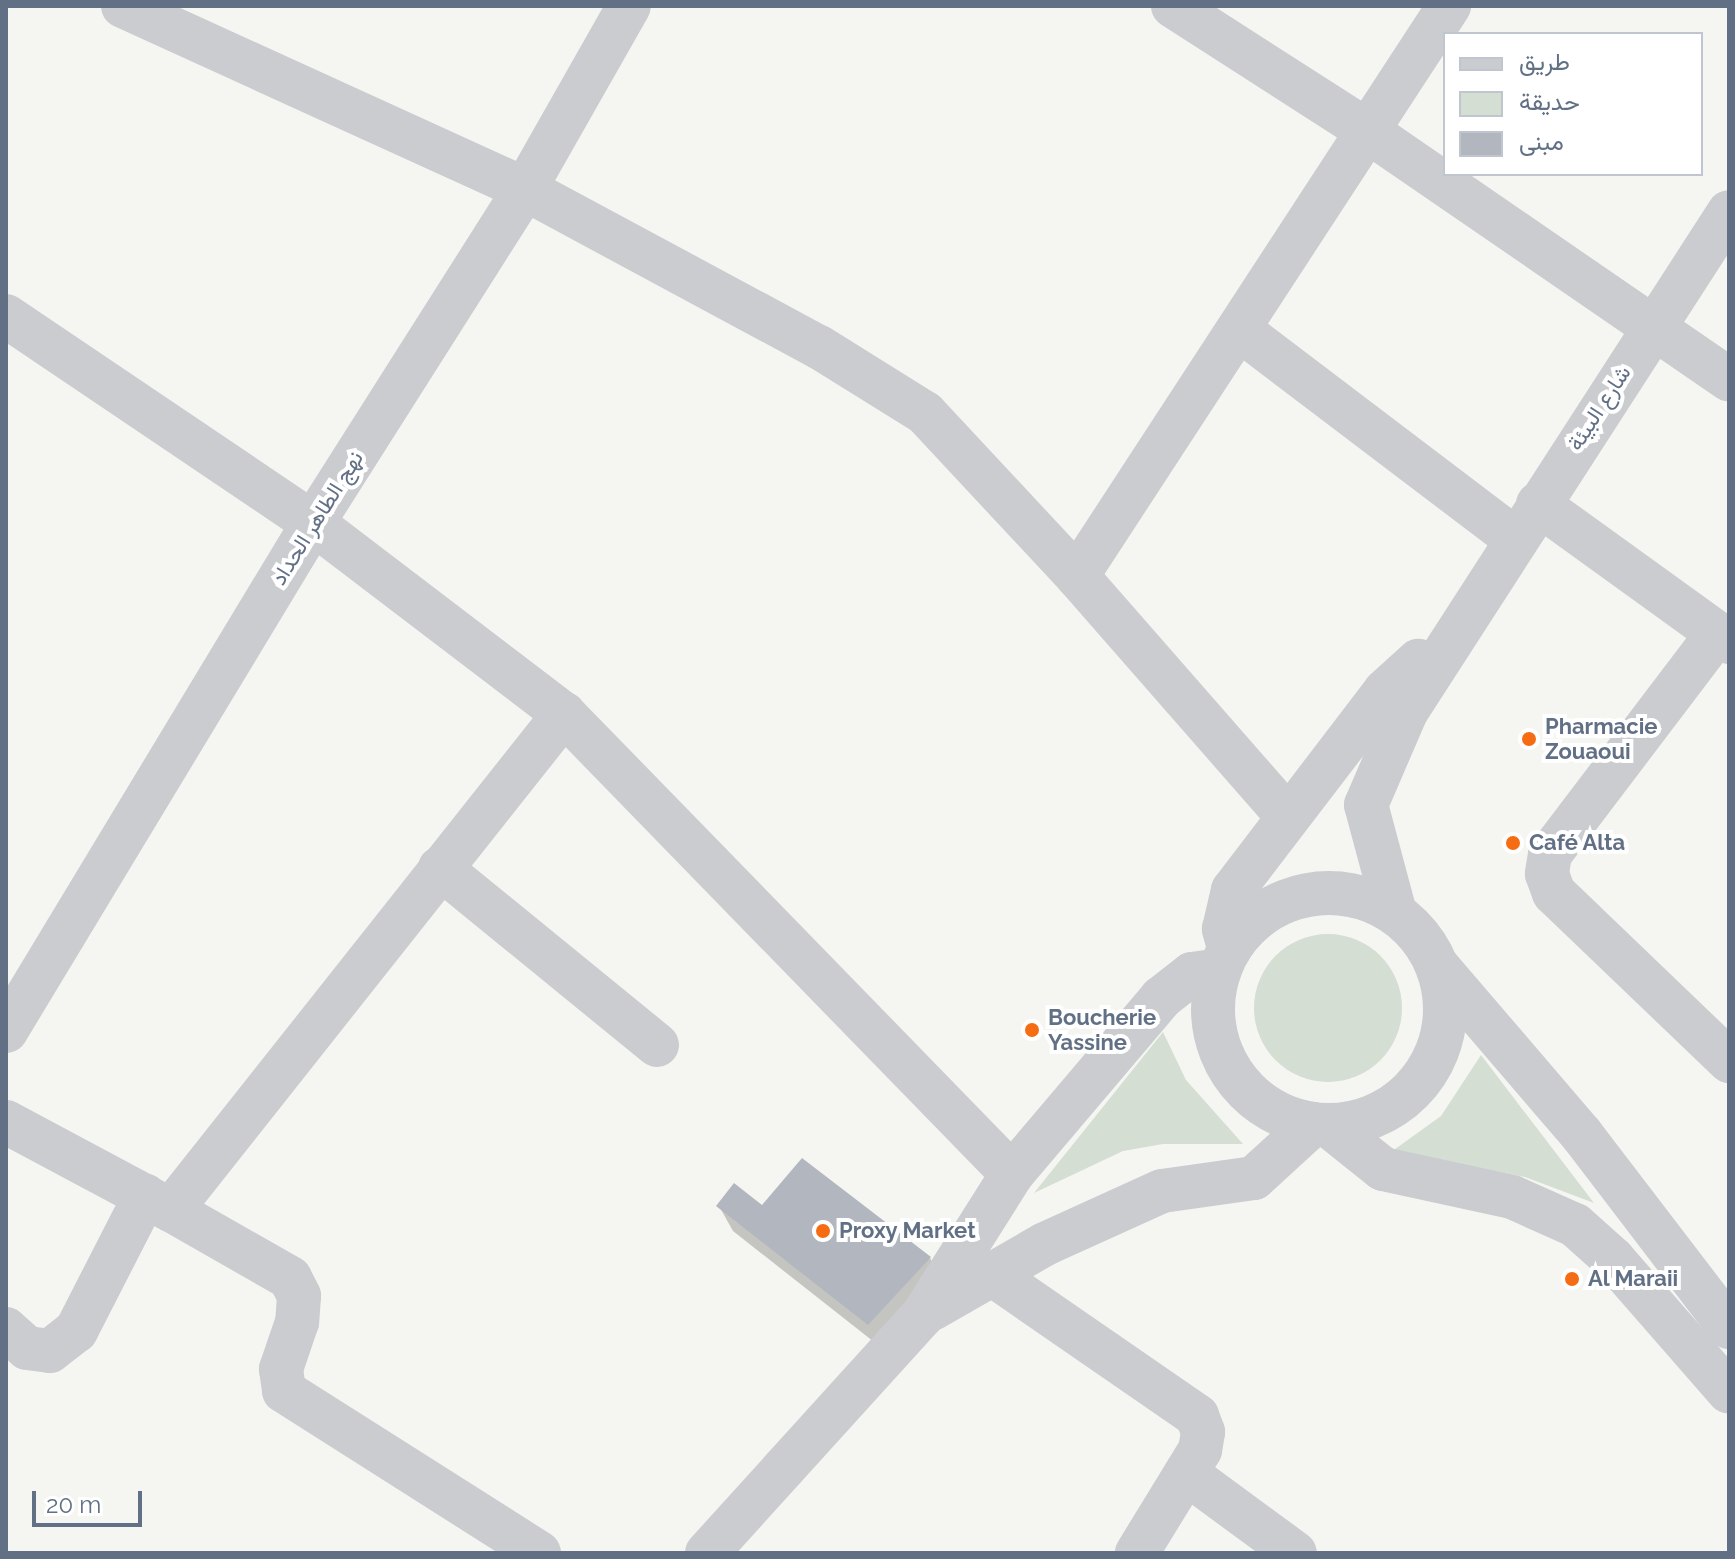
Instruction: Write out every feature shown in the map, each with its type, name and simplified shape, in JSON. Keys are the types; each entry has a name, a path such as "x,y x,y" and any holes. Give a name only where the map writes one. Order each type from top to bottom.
{"street":[{"path":"123,6 525,189 819,347 925,413 1077,576 1288,817"},
{"path":"1077,576 1449,6"},
{"name":"نهج الطاهر الحداد","path":"6,1031 313,523 525,189 612,12"},
{"path":"1193,12 1729,379"},
{"name":"شارع البيئة","path":"1475,607 1651,327 1729,212"},
{"path":"6,316 313,523 564,714 1012,1174"},
{"path":"1240,330 1526,522 1723,638 1550,854 1547,874 1554,893 1729,1061"},
{"path":"1475,607 1385,691 1233,890 1224,929 1224,959 1214,1028 1222,1056 1259,1102 1321,1125 1383,1169 1512,1197 1575,1225 1613,1259 1729,1392"},
{"path":"1395,913 1367,821 1370,789 1406,712 1475,607"},
{"path":"6,1329 27,1348 50,1351 76,1331 158,1203 440,868 564,714"},
{"path":"440,868 657,1045"},
{"path":"707,1553 923,1315 1012,1174 1161,998 1192,974 1224,959 1251,923 1278,904 1310,894 1339,893 1395,913 1413,927 1438,967 1582,1135 1729,1327"},
{"path":"923,1315 990,1273 1162,1191 1254,1178 1321,1125 1366,1119 1399,1102 1425,1075 1441,1041 1446,1004 1438,967"},
{"path":"6,1122 290,1278 299,1296 297,1322 281,1369 284,1391 539,1553"},
{"path":"990,1273 1197,1416 1203,1432 1200,1450 1137,1553"},
{"path":"1186,1473 1295,1553"}],"green space":[{"path":"1328,934 1356,939 1381,955 1397,980 1402,1008 1397,1036 1381,1061 1356,1077 1328,1082 1300,1077 1275,1061 1259,1036 1254,1008 1259,980 1275,955 1300,939"},
{"path":"1163,1032 1186,1080 1243,1144 1163,1144 1123,1151 1034,1193"},
{"path":"1481,1055 1594,1203 1525,1177 1391,1152 1441,1116"}],"building":[{"name":"Proxy Market","path":"802,1158 931,1257 868,1325 716,1206 734,1183 762,1205"}],"place":[{"name":"Pharmacie Zouaoui","path":"1529,739"},
{"name":"Café Alta","path":"1513,843"},
{"name":"Boucherie Yassine","path":"1032,1030"},
{"name":"Proxy Market","path":"823,1231"},
{"name":"Al Maraii","path":"1572,1279"}]}
